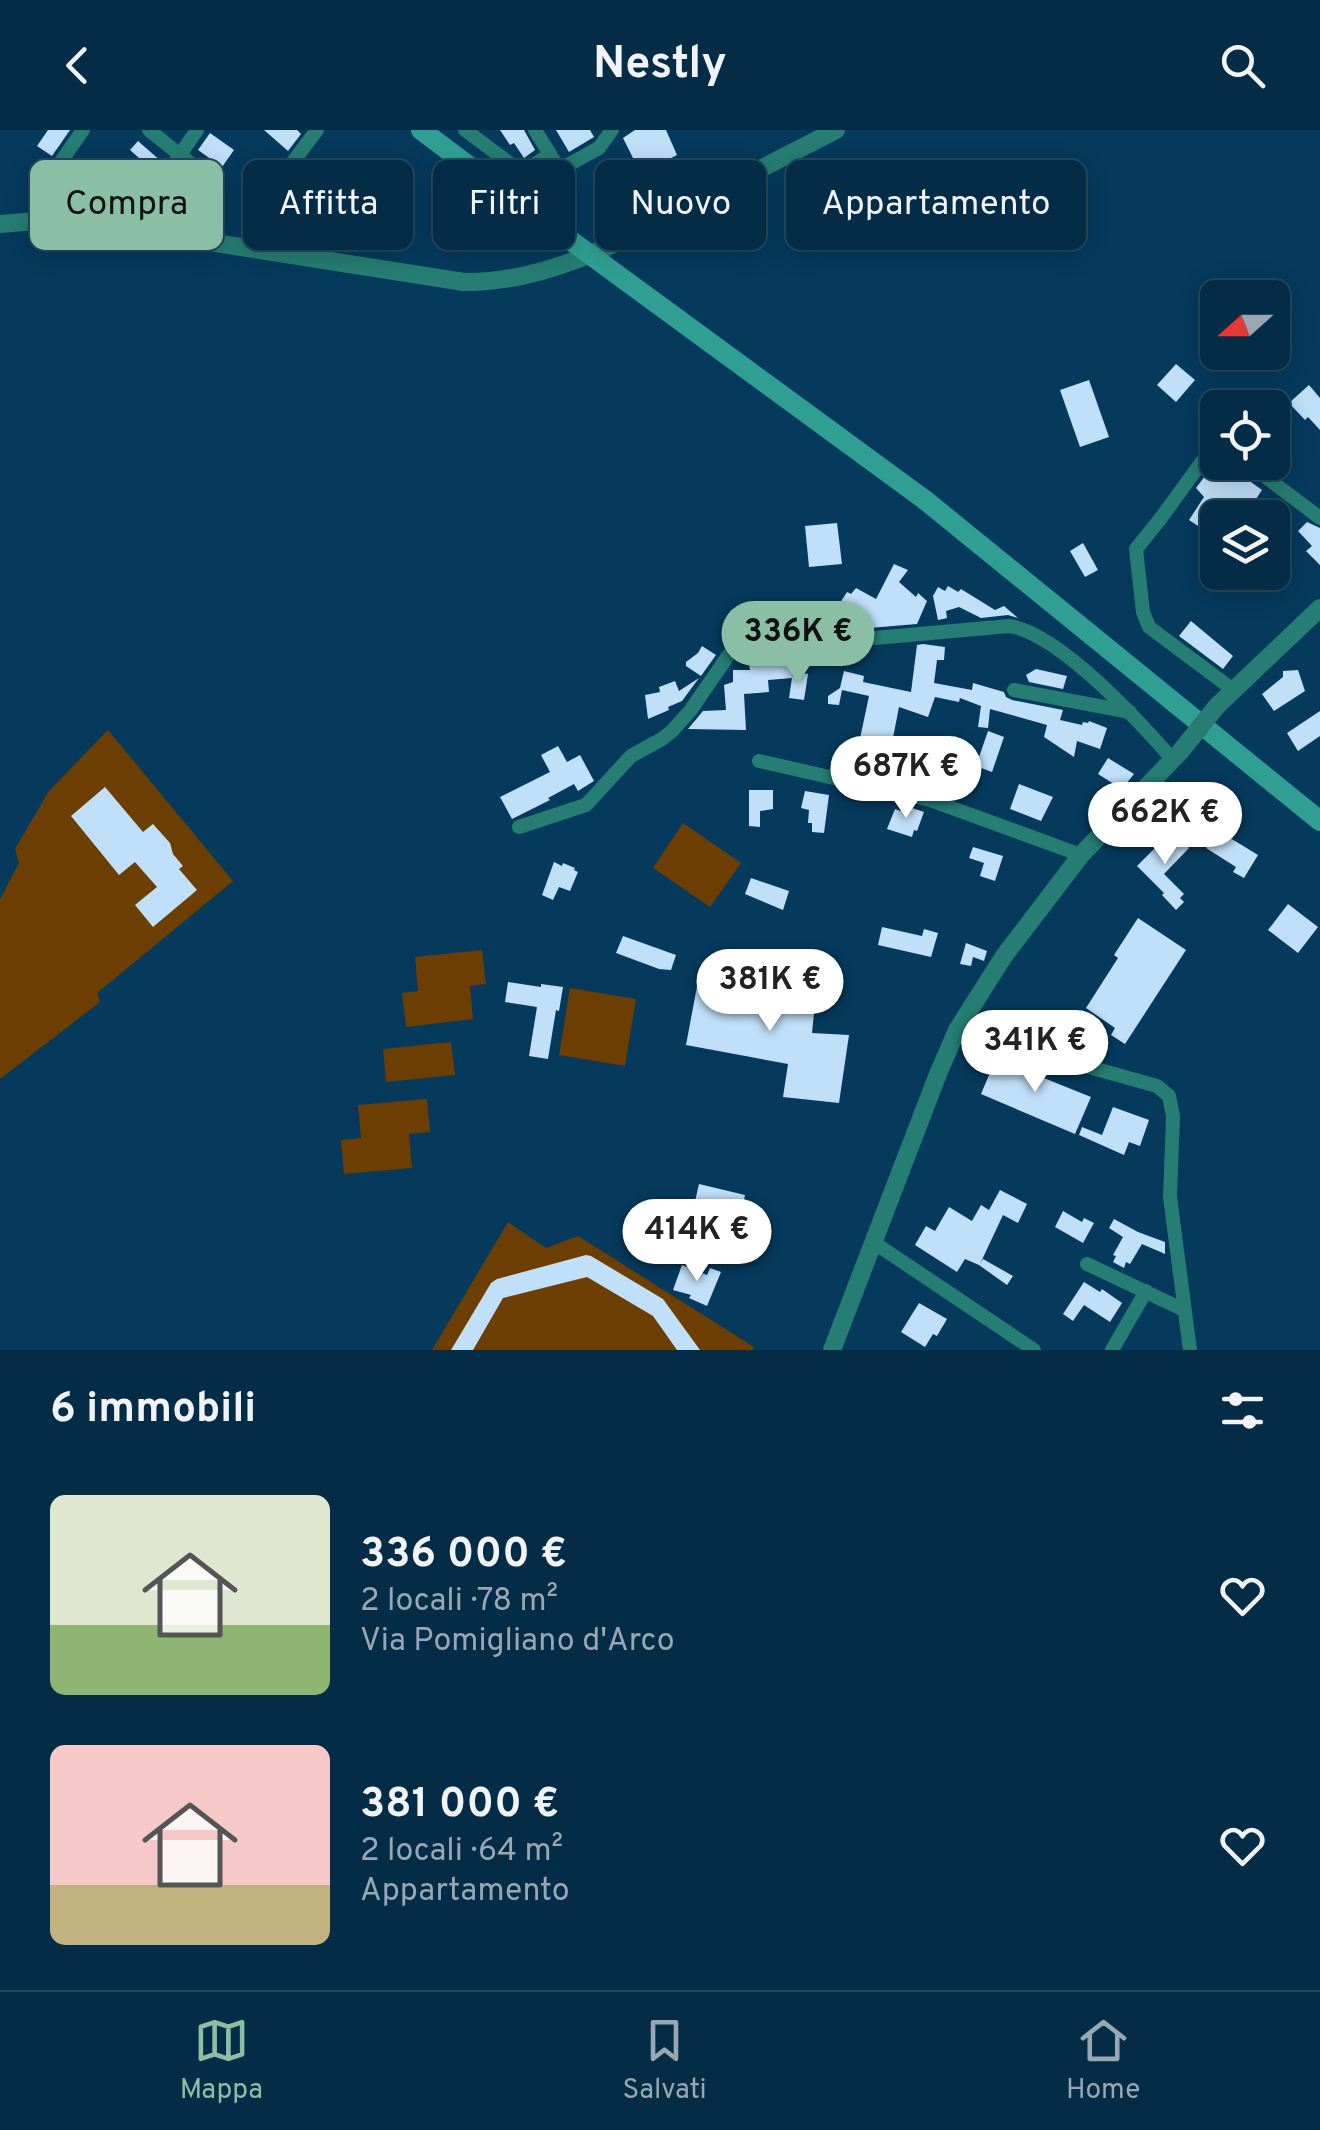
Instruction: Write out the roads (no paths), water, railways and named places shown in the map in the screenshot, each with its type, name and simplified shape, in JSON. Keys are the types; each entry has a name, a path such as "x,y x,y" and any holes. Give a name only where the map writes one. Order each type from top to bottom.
{"main road":[{"path":"422,130 925,500 1320,820"}],"street":[{"path":"62,160 83,130"},
{"path":"149,130 186,160"},
{"path":"175,160 198,130"},
{"path":"295,160 318,130"},
{"path":"535,130 560,166 572,164 600,148 612,130"},
{"path":"0,224 36,220 101,225 464,282 496,281 543,272 621,240 836,130"},
{"path":"474,132 520,171 552,157"},
{"path":"1200,464 1136,548 1143,612 1149,627 1232,689"},
{"path":"1270,480 1320,518"},
{"path":"832,1350 957,1030 1004,956 1081,855 1177,756 1232,689 1320,608"},
{"path":"519,827 586,805 631,756 672,731 737,643 853,640 1020,628 1070,659 1177,756"},
{"path":"1014,690 1130,712"},
{"path":"759,761 930,800 1081,855"},
{"path":"957,1030 1165,1090 1173,1116 1170,1197 1190,1350"},
{"path":"873,1242 1034,1350"},
{"path":"1086,1264 1184,1310"},
{"path":"1112,1350 1146,1291"}]}
